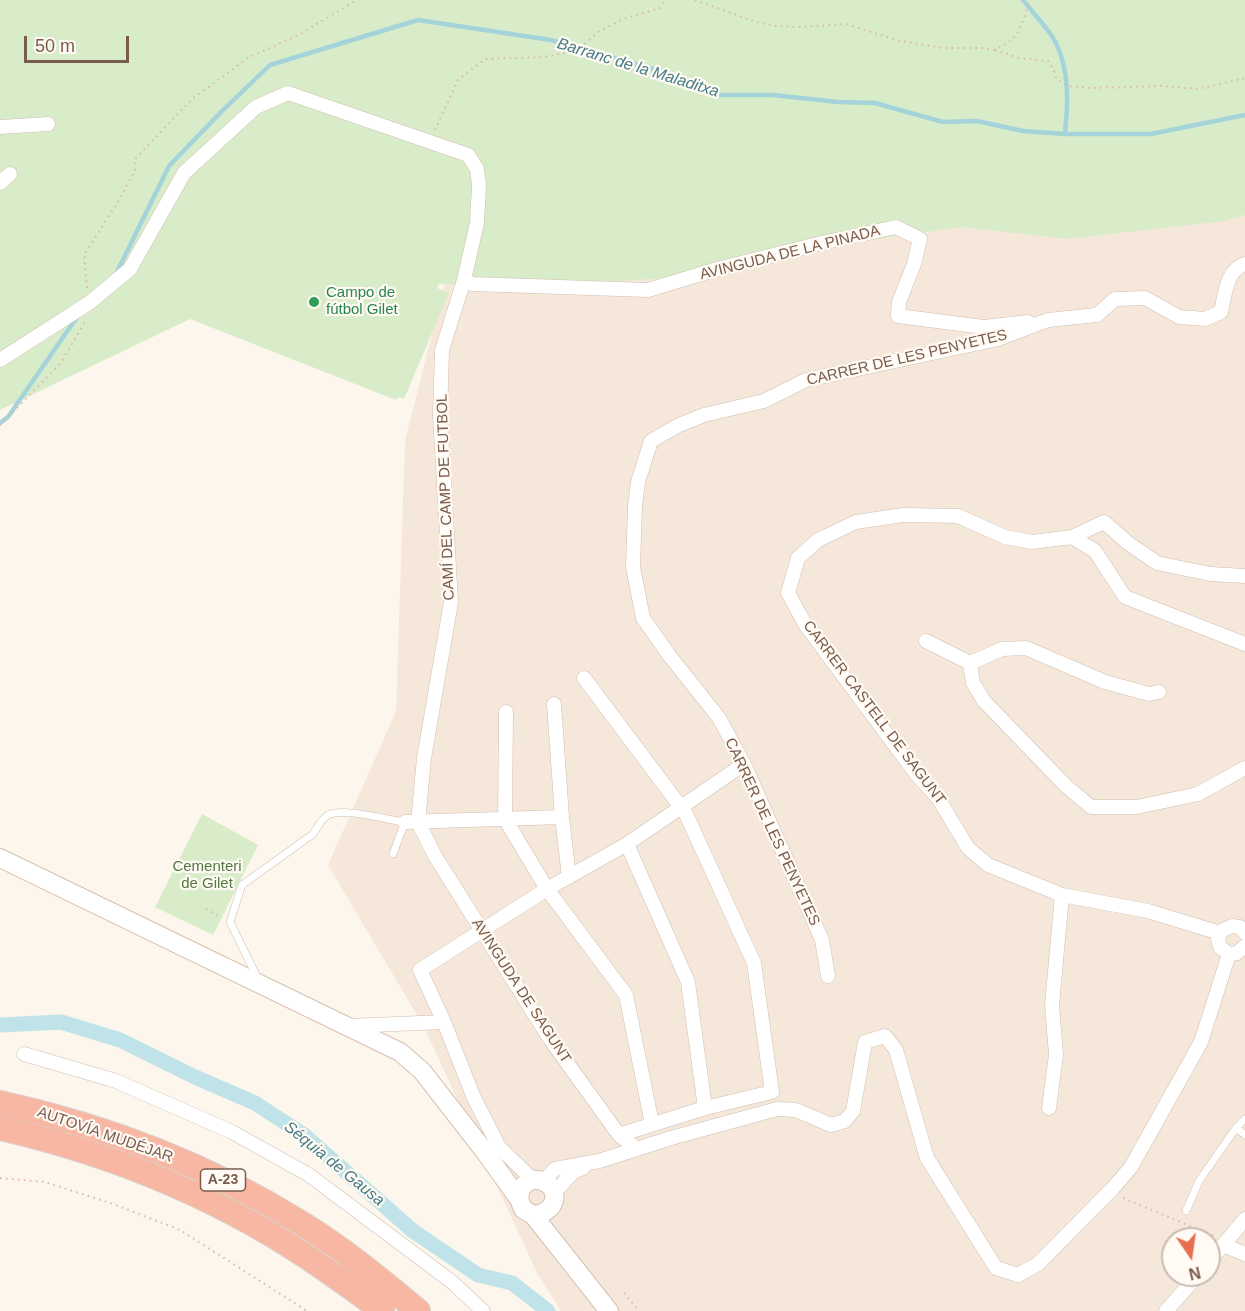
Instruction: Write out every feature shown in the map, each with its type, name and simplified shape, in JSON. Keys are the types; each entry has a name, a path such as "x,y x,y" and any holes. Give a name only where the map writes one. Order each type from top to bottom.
{"highway":[{"name":"AUTOVÍA MUDÉJAR","path":"0,1102 49,1113 141,1144 218,1177 301,1223 384,1282 418,1311"},
{"name":"AUTOVÍA MUDÉJAR","path":"0,1128 46,1139 128,1165 209,1200 294,1248 382,1311"}],"street":[{"name":"CAMÍ DEL CAMP DE FUTBOL","path":"0,360 88,303 130,269 184,174 256,107 288,93 430,140 468,155 477,168 479,185 477,223 464,280 442,350 440,415 451,602 412,822"},
{"path":"0,127 48,124"},
{"name":"AVINGUDA DE LA PINADA","path":"464,280 472,284 648,291 753,260 896,228 920,238 914,264 899,302 898,316 984,327 1048,320"},
{"name":"CARRER DE LES PENYETES","path":"828,976 822,940 744,764 719,718 643,618 633,567 635,506 638,482 651,441 679,425 704,415 764,401 806,380 998,339 1048,320 1097,315 1115,299 1145,298 1179,317 1205,319 1221,312 1229,278 1239,266 1245,264"},
{"name":"CARRER CASTELL DE SAGUNT","path":"1072,537 1032,542 1005,537 958,516 903,515 856,522 818,540 798,558 788,593 812,633 917,775 938,798 968,848 988,865 1062,895 1148,910 1220,933 1224,928 1232,926 1239,927 1245,933"},
{"path":"1072,537 1104,522 1128,543 1157,562 1210,574 1245,576"},
{"path":"1072,537 1095,551 1125,597 1245,644"},
{"path":"926,641 970,663"},
{"path":"970,663 1002,649 1026,648 1105,682 1149,694 1159,692"},
{"path":"970,663 973,683 984,701 1066,786 1091,807 1137,807 1198,794 1245,768"},
{"path":"584,678 686,814 754,963 772,1092 705,1108 619,1135"},
{"path":"554,704 569,877"},
{"path":"506,712 505,819 548,889 626,995 652,1124"},
{"path":"609,1311 573,1266 540,1193 499,1147 474,1098 444,1022 420,970 548,889 627,844 744,764"},
{"path":"412,822 562,817"},
{"name":"AVINGUDA DE SAGUNT","path":"412,822 550,1039 619,1135 637,1149"},
{"path":"627,844 688,982 705,1108"},
{"path":"0,858 400,1052 422,1071 519,1199 521,1188 540,1193 572,1173 599,1161 670,1138 777,1109 796,1110 831,1125 845,1121 853,1111 865,1042 885,1036 896,1050 927,1158 996,1268 1018,1275 1038,1264 1109,1193 1131,1167 1201,1042 1229,954"},
{"path":"1049,1108 1056,1055 1053,1005 1062,895"},
{"path":"1220,933 1218,939 1220,947 1229,954 1237,953 1245,946"},
{"path":"348,1026 444,1022"},
{"path":"24,1054 116,1082 232,1132 309,1176 452,1282 483,1311"},
{"path":"482,1148 540,1193"},
{"path":"1221,1248 1245,1219"},
{"path":"1225,1243 1245,1254"},
{"path":"1166,1311 1187,1287"}],"lane":[{"path":"259,982 230,922 242,885 313,834 319,823 328,815 340,812 412,822 393,854"},
{"path":"1186,1211 1199,1181 1236,1128 1245,1119"},
{"path":"1236,1128 1245,1136"}],"path":[{"path":"0,425 60,364 90,314 84,255 121,197 135,170 135,159 192,99 248,58 329,18 357,0"},
{"path":"430,140 458,80 485,59 545,57 578,50 598,32 623,19 660,9 666,0"},
{"path":"695,0 756,22 775,26 846,24 896,40 942,48 994,50 1019,58 1048,61 1056,78 1068,86 1095,88 1161,86 1198,89 1245,78"},
{"path":"994,50 1008,43 1017,34 1029,0"},
{"path":"206,909 230,922"},
{"path":"0,1178 45,1182 113,1204 180,1230 307,1311"},
{"path":"1109,1193 1225,1243"},
{"path":"624,1293 639,1311"}],"shaded area":[{"path":"1245,98 1245,1311 561,1311 537,1273 424,1027 328,865 396,711 405,441 452,255"}],"green space":[{"path":"0,0 1245,0 1245,215 1224,221 1067,239 961,227 774,254 691,277 516,286 439,284 437,288 449,293 404,399 398,397 396,400 190,319 0,410"},
{"name":"Cementeri de Gilet","path":"202,814 258,845 213,935 155,907"}],"waterway":[{"path":"1023,0 1048,31 1060,52 1067,87 1065,134"},
{"name":"Barranc de la Maladitxa","path":"115,276 169,166 270,65 418,20 551,40 660,71 719,95 773,95 838,102 875,103 943,122 977,121 1023,131 1065,134 1151,134 1245,115"},
{"name":"Barranc de la Maladitxa","path":"0,423 8,417 77,317"},
{"name":"Séquia de Gausa","path":"0,1025 61,1022 120,1040 195,1077 255,1103 304,1135 413,1231 478,1275 512,1283 548,1311"}],"place":[{"name":"Campo de fútbol Gilet","path":"314,302"}]}
